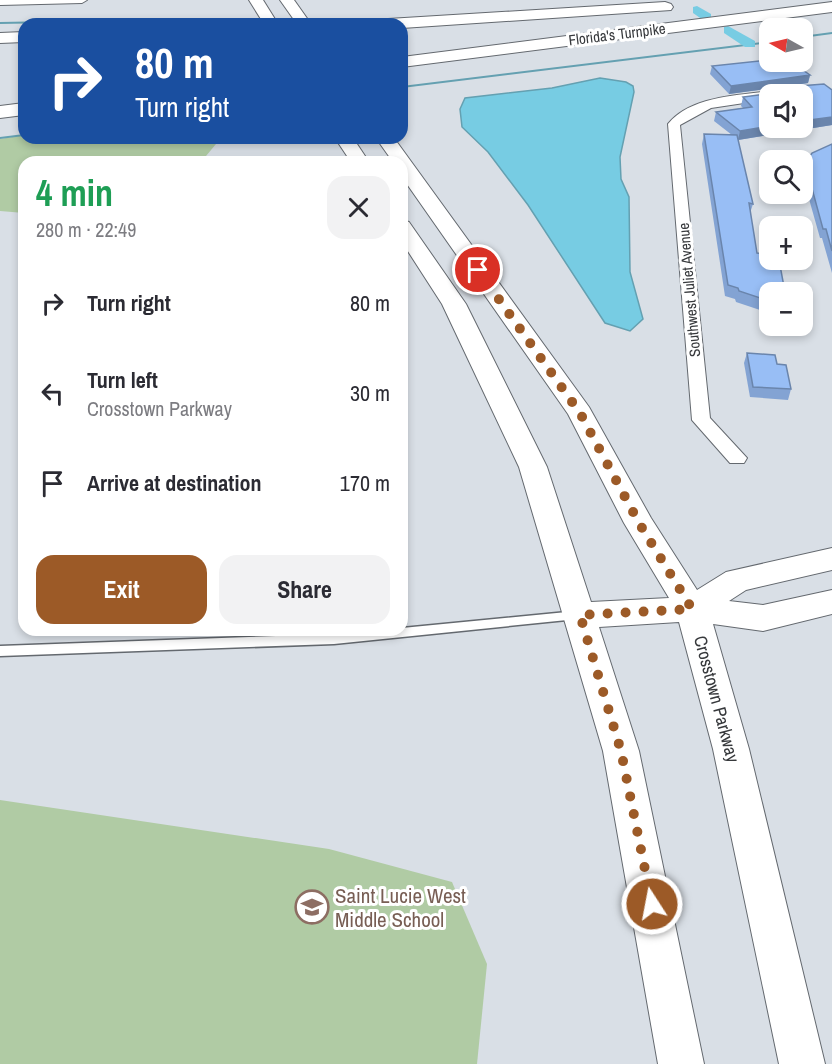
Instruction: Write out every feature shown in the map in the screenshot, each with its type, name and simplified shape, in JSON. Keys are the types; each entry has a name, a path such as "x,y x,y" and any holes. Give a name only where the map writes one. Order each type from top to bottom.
{"highway":[{"name":"Florida's Turnpike","path":"408,23 679,6"},
{"name":"Florida's Turnpike","path":"408,61 832,7"},
{"path":"0,38 18,37"},
{"path":"0,112 18,110"}],"main road":[{"path":"256,0 267,18"},
{"path":"287,0 300,18"},
{"name":"Crosstown Parkway","path":"408,170 580,413 639,523 692,609 731,749 802,1064"},
{"path":"408,235 454,304 533,467 621,751 681,1064"},
{"path":"692,609 737,580 832,560"},
{"path":"580,615 692,609 763,618 832,602"}],"street":[{"path":"0,2 82,0"},
{"name":"Southwest Juliet Avenue","path":"737,458 700,420 674,124 686,113 703,105 759,97"}],"lane":[{"path":"408,632 580,615"},
{"path":"0,651 365,636"}],"green space":[{"path":"18,136 18,144 216,144 206,156 18,156 18,212 0,211 0,139"},
{"path":"0,800 329,849 452,882 487,964 477,1064 0,1064"}],"water":[{"path":"600,78 626,82 633,86 634,92 620,157 621,179 629,197 630,272 643,319 630,331 605,323 528,205 488,152 462,127 460,109 465,98 552,88"}],"building":[{"path":"759,61 759,72 806,72 810,75 731,86 712,66"},
{"path":"824,84 832,90 832,117 813,120 813,85"},
{"path":"759,95 759,128 740,131 716,112 752,107 743,97"},
{"path":"704,134 737,135 753,204 749,203 757,253 759,253 759,270 781,270 783,282 759,282 759,298 728,285"},
{"path":"832,144 832,251 813,192 813,153"},
{"path":"747,353 775,355 777,364 786,365 791,389 753,387"}],"waterway":[{"path":"697,10 707,17"},
{"path":"0,23 18,23"},
{"path":"728,30 750,44"},
{"path":"813,36 832,33"},
{"path":"408,86 759,43"},
{"path":"0,138 18,136"}],"place":[{"name":"Saint Lucie West Middle School","path":"312,907"}],"route":[{"path":"478,270 580,413 639,523 692,609 580,615 621,751 652,904"}]}
